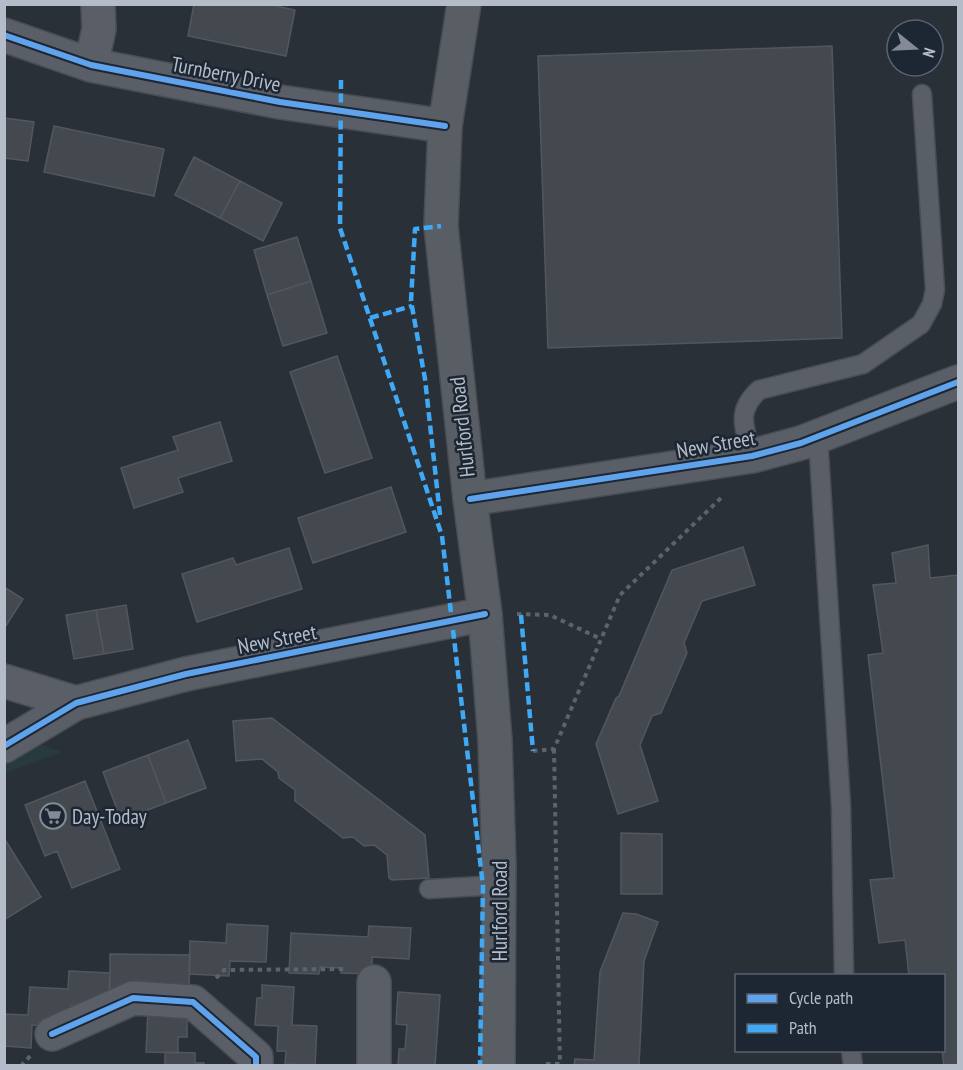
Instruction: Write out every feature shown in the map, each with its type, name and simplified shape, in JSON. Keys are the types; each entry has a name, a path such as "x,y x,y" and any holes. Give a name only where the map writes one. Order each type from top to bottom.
{"main road":[{"name":"Hurlford Road","path":"464,4 445,126 441,225 470,499 485,614 495,740 500,885 498,1065"}],"street":[{"path":"91,65 99,29 98,4"},
{"name":"Turnberry Drive","path":"4,36 91,65 280,102 445,126"},
{"name":"New Street","path":"470,499 752,456 818,437 958,382"},
{"name":"New Street","path":"4,746 76,703 186,674 485,614"},
{"path":"4,681 76,703"},
{"path":"374,982 374,1065"},
{"path":"52,1034 133,998 192,1002 256,1056 256,1065"}],"lane":[{"path":"752,456 742,420 746,402 759,390 863,364 921,324 932,304 935,290 922,93"},
{"path":"818,437 841,806 844,974"},
{"path":"429,889 500,885"}],"path":[{"path":"546,1064 560,1064 554,749 620,595 722,497"},
{"path":"485,614 550,615 601,639"},
{"path":"533,751 554,749"},
{"path":"192,1002 224,970 374,969 374,982"}],"green space":[{"path":"5,732 62,752 5,773"}],"building":[{"path":"194,4 267,4 295,10 286,56 188,36"},
{"path":"832,46 842,338 548,348 538,56"},
{"path":"4,118 34,122 28,161 4,158"},
{"path":"54,126 164,149 154,196 44,172"},
{"path":"194,157 240,181 220,218 175,195"},
{"path":"240,181 282,203 263,241 220,218"},
{"path":"297,237 311,281 267,295 254,250"},
{"path":"311,281 327,333 283,346 267,295"},
{"path":"337,356 372,458 325,473 290,372"},
{"path":"220,422 232,461 178,478 183,492 134,508 121,468 178,450 173,437"},
{"path":"391,487 406,532 313,563 298,518"},
{"path":"928,545 930,578 958,575 958,1066 944,1066 942,1052 945,1052 945,974 909,974 905,940 879,943 870,880 894,878 868,655 883,653 873,585 896,583 892,553"},
{"path":"743,547 755,585 702,601 684,643 687,653 661,713 652,716 640,745 658,801 618,814 596,744 616,698 619,696 672,570"},
{"path":"289,548 302,589 197,622 182,574 233,558 236,565"},
{"path":"4,587 23,599 4,629"},
{"path":"126,605 133,649 104,654 96,610"},
{"path":"96,610 104,654 74,659 66,615"},
{"path":"272,718 425,835 429,878 392,880 389,878 387,855 374,845 364,846 353,837 343,838 295,801 295,790 279,778 278,772 262,759 236,761 233,721"},
{"path":"188,740 206,788 166,803 148,755"},
{"path":"148,755 166,803 121,820 103,772"},
{"path":"85,781 120,869 72,888 57,851 45,856 25,805"},
{"path":"621,833 662,834 662,894 621,894"},
{"path":"4,838 41,897 4,920"},
{"path":"623,913 636,914 658,922 644,961 639,1066 574,1066 575,1059 594,1060 600,972"},
{"path":"227,924 268,926 266,962 230,961 229,976 189,974 190,941 226,943"},
{"path":"369,926 411,928 409,959 372,957 372,974 341,973 341,968 320,967 319,974 289,973 291,933 368,937"},
{"path":"110,954 190,955 189,986 110,989"},
{"path":"69,971 110,973 108,1007 71,1005 70,1028 32,1025 31,1048 4,1046 4,1014 28,1015 30,987 68,989"},
{"path":"262,985 294,987 292,1025 317,1026 315,1066 285,1064 286,1051 277,1051 278,1026 255,1025 257,998 262,998"},
{"path":"398,992 440,995 435,1066 398,1066 399,1049 405,1049 407,1025 396,1024"},
{"path":"148,1011 187,1012 187,1037 178,1037 178,1053 146,1052"},
{"path":"165,1052 195,1053 195,1063 204,1063 204,1066 165,1066"}],"marked path":[{"path":"341,80 340,228 442,536 483,886 480,1066"},
{"path":"440,515 425,379 411,301 415,229 441,226"},
{"path":"370,318 412,306"},
{"path":"521,615 533,751"}],"cycle path":[{"path":"4,35 91,65 280,102 445,126"},
{"path":"470,499 752,456 801,443 958,382"},
{"path":"4,746 76,703 186,674 485,614"},
{"path":"52,1034 133,998 193,1002 256,1057 256,1066"}],"place":[{"name":"Day-Today","path":"53,816"}]}
